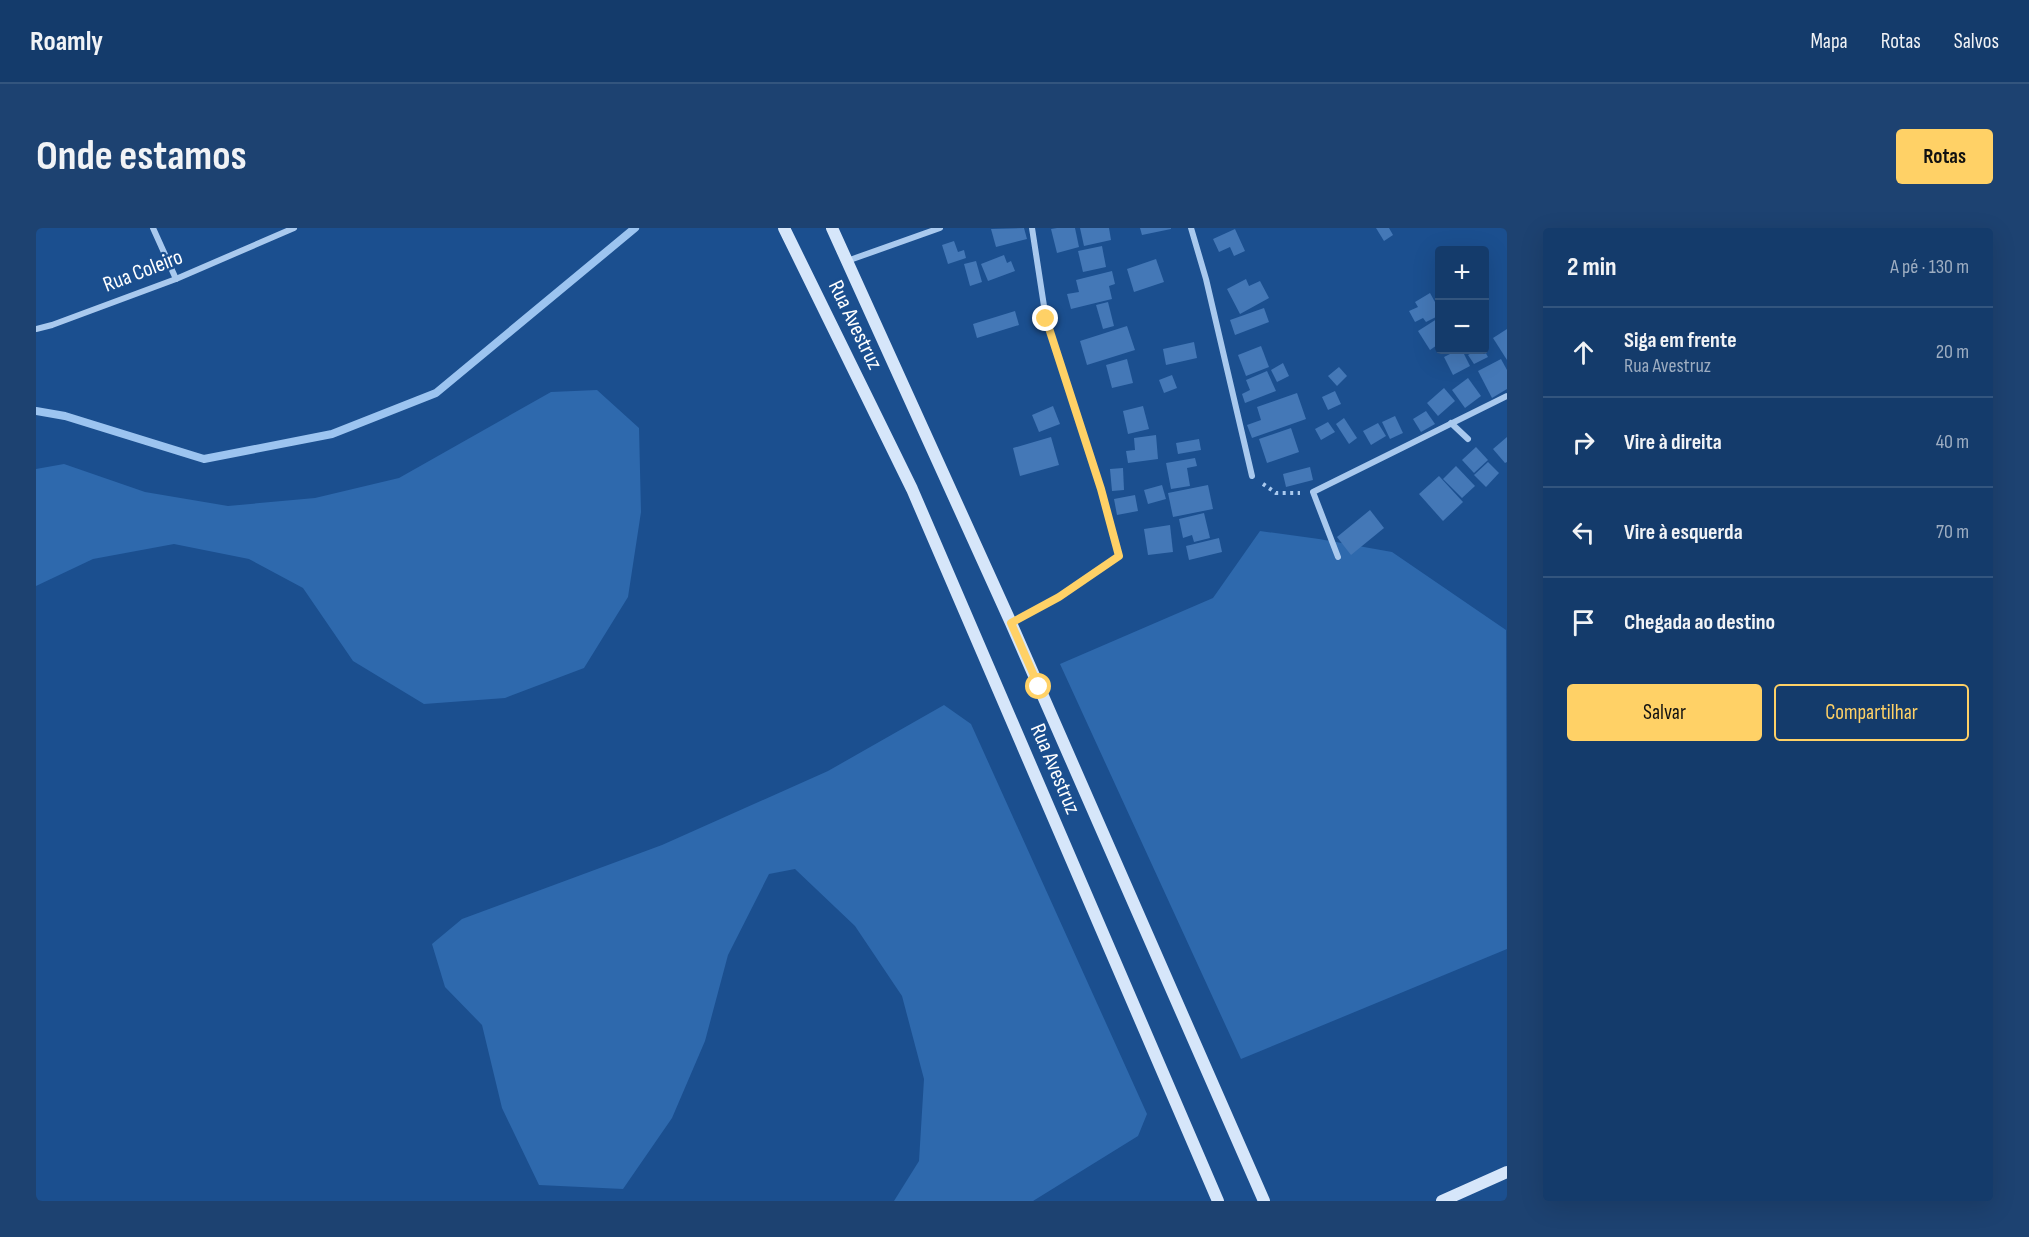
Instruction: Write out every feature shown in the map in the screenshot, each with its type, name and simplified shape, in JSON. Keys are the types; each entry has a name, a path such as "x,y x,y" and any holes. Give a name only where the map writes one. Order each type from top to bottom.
{"main road":[{"name":"Rua Avestruz","path":"784,228 912,489 1218,1201"},
{"name":"Rua Avestruz","path":"832,228 1011,623 1264,1201"},
{"path":"1442,1201 1507,1172"}],"street":[{"path":"153,228 176,279"},
{"name":"Rua Coleiro","path":"36,329 176,279 294,228"},
{"path":"847,261 940,228"},
{"path":"1032,228 1046,319 1101,489 1119,556"},
{"path":"1191,228 1206,279 1252,476"},
{"path":"1338,557 1313,492 1507,396"},
{"path":"1451,423 1468,439"}],"path":[{"path":"1252,476 1276,493 1313,492"},
{"path":"1011,623 1059,597 1119,556"}],"shaded area":[{"path":"597,390 639,428 641,512 628,597 584,668 505,698 424,704 353,661 303,588 249,559 174,544 93,559 36,586 36,469 64,464 145,492 228,506 315,498 399,478 551,392"},
{"path":"1260,531 1392,552 1506,630 1507,949 1241,1059 1060,664 1213,598"},
{"path":"944,705 971,724 1147,1114 1138,1136 1033,1201 894,1201 919,1161 924,1079 902,996 855,926 795,869 769,874 728,955 705,1041 672,1118 623,1189 539,1185 502,1108 482,1025 445,987 432,944 462,919 662,845 828,771"}],"building":[{"path":"1024,228 1027,239 996,247 991,229"},
{"path":"1075,228 1079,247 1057,253 1051,229"},
{"path":"1080,228 1109,228 1111,240 1084,246"},
{"path":"1140,228 1171,228 1171,229 1142,235"},
{"path":"1376,228 1389,228 1393,235 1384,241"},
{"path":"1235,229 1245,251 1234,256 1230,247 1219,252 1213,239"},
{"path":"954,241 958,252 964,250 966,258 948,264 942,245"},
{"path":"1102,246 1106,267 1083,272 1078,251"},
{"path":"1004,255 1007,263 1011,261 1015,271 988,281 981,264"},
{"path":"1156,259 1164,282 1134,292 1127,269"},
{"path":"976,261 982,282 970,286 964,264"},
{"path":"1112,271 1115,284 1109,286 1112,299 1071,309 1067,294 1079,292 1076,280"},
{"path":"1246,279 1249,286 1260,281 1269,298 1240,314 1227,289"},
{"path":"1430,293 1435,302 1435,318 1426,322 1423,318 1415,322 1409,311 1418,307 1415,302"},
{"path":"1108,302 1114,326 1103,329 1096,305"},
{"path":"1264,308 1269,322 1235,335 1230,320"},
{"path":"1015,311 1019,325 977,338 973,324"},
{"path":"1435,320 1435,346 1430,350 1418,331"},
{"path":"1127,326 1135,350 1087,365 1080,341"},
{"path":"1507,329 1507,360 1493,338"},
{"path":"1194,342 1197,358 1166,365 1163,349"},
{"path":"1261,346 1269,367 1246,376 1238,355"},
{"path":"1450,354 1464,354 1470,366 1453,375 1444,357"},
{"path":"1486,354 1488,357 1474,364 1468,355"},
{"path":"1127,359 1133,383 1112,388 1106,365"},
{"path":"1501,359 1507,370 1507,389 1492,398 1478,371"},
{"path":"1283,363 1289,376 1277,382 1271,370"},
{"path":"1339,367 1347,376 1337,386 1328,376"},
{"path":"1267,371 1276,391 1245,403 1242,394 1250,390 1246,380"},
{"path":"1172,375 1177,388 1164,393 1159,380"},
{"path":"1468,378 1481,396 1465,408 1452,390"},
{"path":"1444,388 1455,401 1438,416 1427,403"},
{"path":"1335,391 1341,404 1328,410 1322,397"},
{"path":"1297,393 1306,419 1252,438 1247,425 1261,420 1257,407"},
{"path":"1053,406 1060,424 1039,432 1032,415"},
{"path":"1143,406 1149,429 1128,434 1123,411"},
{"path":"1426,411 1435,424 1421,432 1413,419"},
{"path":"1395,416 1403,433 1390,439 1382,422"},
{"path":"1344,418 1357,438 1349,444 1336,424"},
{"path":"1328,422 1335,432 1321,440 1315,429"},
{"path":"1378,423 1386,436 1371,445 1363,431"},
{"path":"1291,428 1299,452 1267,463 1259,439"},
{"path":"1156,435 1158,459 1128,463 1126,451 1135,450 1134,438"},
{"path":"1051,437 1059,465 1020,476 1013,448"},
{"path":"1507,437 1507,462 1505,463 1493,449"},
{"path":"1199,439 1201,450 1178,454 1176,443"},
{"path":"1476,447 1488,460 1474,473 1462,460"},
{"path":"1195,458 1197,466 1187,468 1190,486 1171,489 1166,463"},
{"path":"1488,462 1499,473 1486,487 1474,475"},
{"path":"1456,466 1475,486 1462,498 1443,479"},
{"path":"1310,467 1313,480 1286,487 1283,474"},
{"path":"1123,468 1124,490 1112,491 1110,469"},
{"path":"1439,476 1463,502 1443,521 1419,494"},
{"path":"1162,485 1166,499 1148,504 1144,490"},
{"path":"1208,485 1213,509 1173,517 1168,493"},
{"path":"1135,495 1138,511 1117,515 1114,499"},
{"path":"1370,510 1384,528 1351,555 1337,537"},
{"path":"1204,513 1210,538 1194,542 1192,535 1183,538 1179,519"},
{"path":"1170,525 1173,552 1148,555 1144,529"},
{"path":"1219,538 1222,552 1189,560 1186,546"}],"waterway":[{"path":"36,411 65,416 204,459 332,434 436,393 635,228"}],"route":[{"path":"1039,687 1011,623 1059,597 1119,556 1101,489 1046,319"}]}
